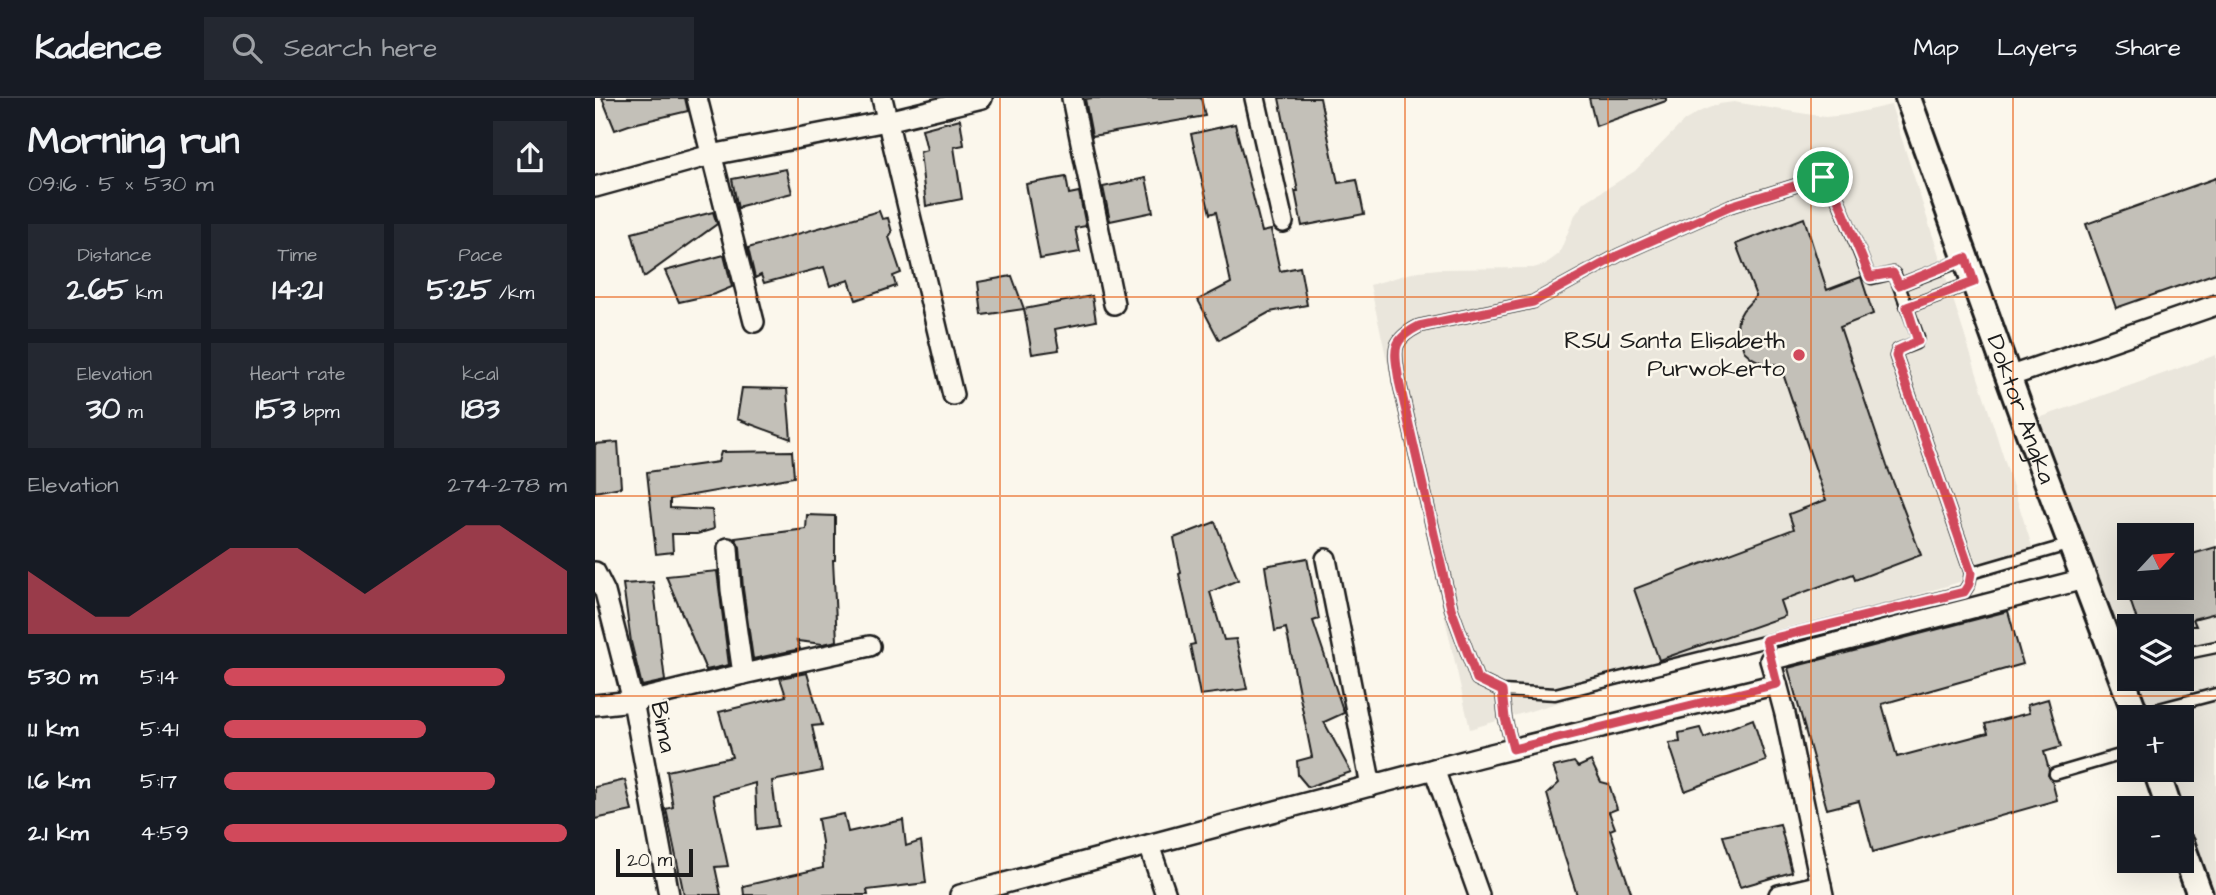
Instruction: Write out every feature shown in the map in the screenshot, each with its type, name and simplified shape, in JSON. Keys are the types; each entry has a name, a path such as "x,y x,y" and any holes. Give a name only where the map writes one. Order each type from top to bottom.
{"street":[{"path":"697,98 754,322"},
{"path":"882,98 953,395"},
{"path":"595,187 711,155 887,121 982,98"},
{"path":"1072,98 1114,304"},
{"path":"1255,98 1283,222"},
{"name":"Doktor Angka","path":"1908,98 2084,579 2117,652"},
{"path":"2008,377 2216,304"},
{"path":"728,548 743,674"},
{"path":"1326,559 1371,786"},
{"name":"Bima","path":"595,572 605,592 633,701 669,895"},
{"path":"1779,895 1822,890 1786,714 1770,660 2084,579"},
{"path":"595,705 633,701 870,646"},
{"path":"960,895 1434,769 1777,684"},
{"path":"1434,769 1479,895"},
{"path":"1149,845 1166,895"},
{"path":"2192,873 2200,895"}],"lane":[{"path":"1823,177 1831,182 1870,277 1893,273 1899,285 1918,341 1898,350 1896,356 1971,573 1964,592 1555,694 1502,691 1477,679 1451,608 1399,381 1397,342 1403,334 1419,326 1533,302 1619,255 1730,206 1823,177"},
{"path":"1899,285 1966,258"},
{"path":"1907,307 1974,282"},
{"path":"1971,573 2071,544"},
{"path":"1766,640 1770,660"},
{"path":"2194,652 2216,647"},
{"path":"1502,691 1513,749"},
{"path":"2176,705 2216,694"},
{"path":"2056,774 2117,756"}],"shaded area":[{"path":"1734,102 1825,117 1891,105 2036,559 1470,729 1370,285 1419,271 1533,268 1544,265 1559,254 1575,215 1585,202 1635,171 1684,121 1719,104"},
{"path":"2216,355 2216,895 2199,895 2191,873 2194,873 2194,796 2164,796 2159,782 2194,782 2194,705 2131,705 2126,691 2194,691 2194,614 2117,614 2117,667 2025,423"}],"building":[{"path":"602,98 685,98 688,111 615,130"},
{"path":"1201,98 1205,116 1092,136 1085,99"},
{"path":"1279,98 1320,98 1338,183 1357,180 1364,214 1302,226 1295,191 1298,191"},
{"path":"1589,98 1666,98 1666,101 1596,126"},
{"path":"960,119 964,145 954,147 962,199 926,206 920,152 927,150 922,129"},
{"path":"1235,124 1262,232 1271,230 1280,271 1300,267 1307,305 1270,312 1219,340 1198,300 1231,283 1216,212 1210,214 1191,134"},
{"path":"786,169 792,193 738,209 732,179"},
{"path":"1066,177 1069,194 1079,192 1086,226 1075,228 1080,252 1040,259 1026,184"},
{"path":"1146,178 1153,212 1110,221 1103,187"},
{"path":"2216,178 2216,273 2116,308 2086,224"},
{"path":"879,211 882,219 888,218 892,232 889,237 901,273 893,276 896,286 856,300 849,280 830,286 824,267 764,283 761,275 755,278 748,248"},
{"path":"713,212 717,224 644,277 632,233"},
{"path":"1804,218 1827,290 1861,277 1873,314 1840,327 1887,466 1921,555 1855,580 1853,574 1780,601 1785,616 1659,660 1634,589 1794,529 1789,514 1826,500 1780,365 1762,363 1752,358 1744,351 1737,330 1738,319 1743,310 1756,296 1736,244"},
{"path":"724,255 732,287 715,294 679,302 665,271"},
{"path":"1012,276 1024,309 982,315 978,282"},
{"path":"1092,296 1096,321 1055,329 1059,350 1032,354 1024,309"},
{"path":"742,388 787,389 791,439 737,419"},
{"path":"618,442 621,487 595,492 595,444"},
{"path":"792,451 794,477 670,499 670,508 712,510 714,529 697,534 672,534 673,552 656,554 647,472 718,462 721,452"},
{"path":"807,515 835,516 833,560 837,641 823,644 797,641 800,649 753,659 740,547 735,538 806,529"},
{"path":"1215,522 1238,580 1210,592 1224,640 1236,639 1247,689 1200,695 1190,645 1195,644 1174,538"},
{"path":"2216,547 2216,613 2194,619 2194,614 2135,614 2130,600 2195,600 2195,553"},
{"path":"1307,558 1319,619 1313,621 1344,713 1324,722 1351,772 1308,787 1298,775 1297,761 1312,757 1286,628 1275,631 1265,566"},
{"path":"717,571 729,665 706,670 666,576"},
{"path":"653,582 665,681 642,686 631,642 623,584"},
{"path":"2008,611 2023,664 1882,704 1897,757 1988,733 1985,724 2029,713 2027,705 2048,699 2061,747 2044,752 2048,775 2057,800 1873,852 1859,801 1827,809 1788,668"},
{"path":"807,673 822,725 812,726 822,771 772,781 778,826 757,829 755,783 713,795 728,866 715,867 721,895 684,895 666,809 673,807 667,771 732,757 719,712 786,696 780,678"},
{"path":"1753,719 1766,761 1685,791 1669,743 1680,742 1679,733 1700,728 1704,738"},
{"path":"1591,761 1601,782 1609,784 1617,809 1609,812 1615,828 1610,830 1632,895 1577,895 1564,855 1547,794 1559,783 1553,767 1574,762 1578,767"},
{"path":"625,780 632,811 595,819 595,787"},
{"path":"844,814 848,832 903,820 906,846 921,841 926,883 867,890 868,895 744,895 743,886 823,868 818,819"},
{"path":"1780,824 1792,872 1740,887 1723,836"}],"place":[{"name":"RSU Santa Elisabeth Purwokerto","path":"1799,355"}],"route":[{"path":"1823,177 1831,182 1870,277 1893,273 1899,285 1966,258 1974,282 1907,307 1918,341 1898,350 1896,356 1971,573 1969,584 1964,592 1766,640 1777,684 1513,749 1502,691 1477,679 1451,608 1399,381 1397,342 1403,334 1419,326 1533,302 1619,255 1730,206 1823,177"}]}
